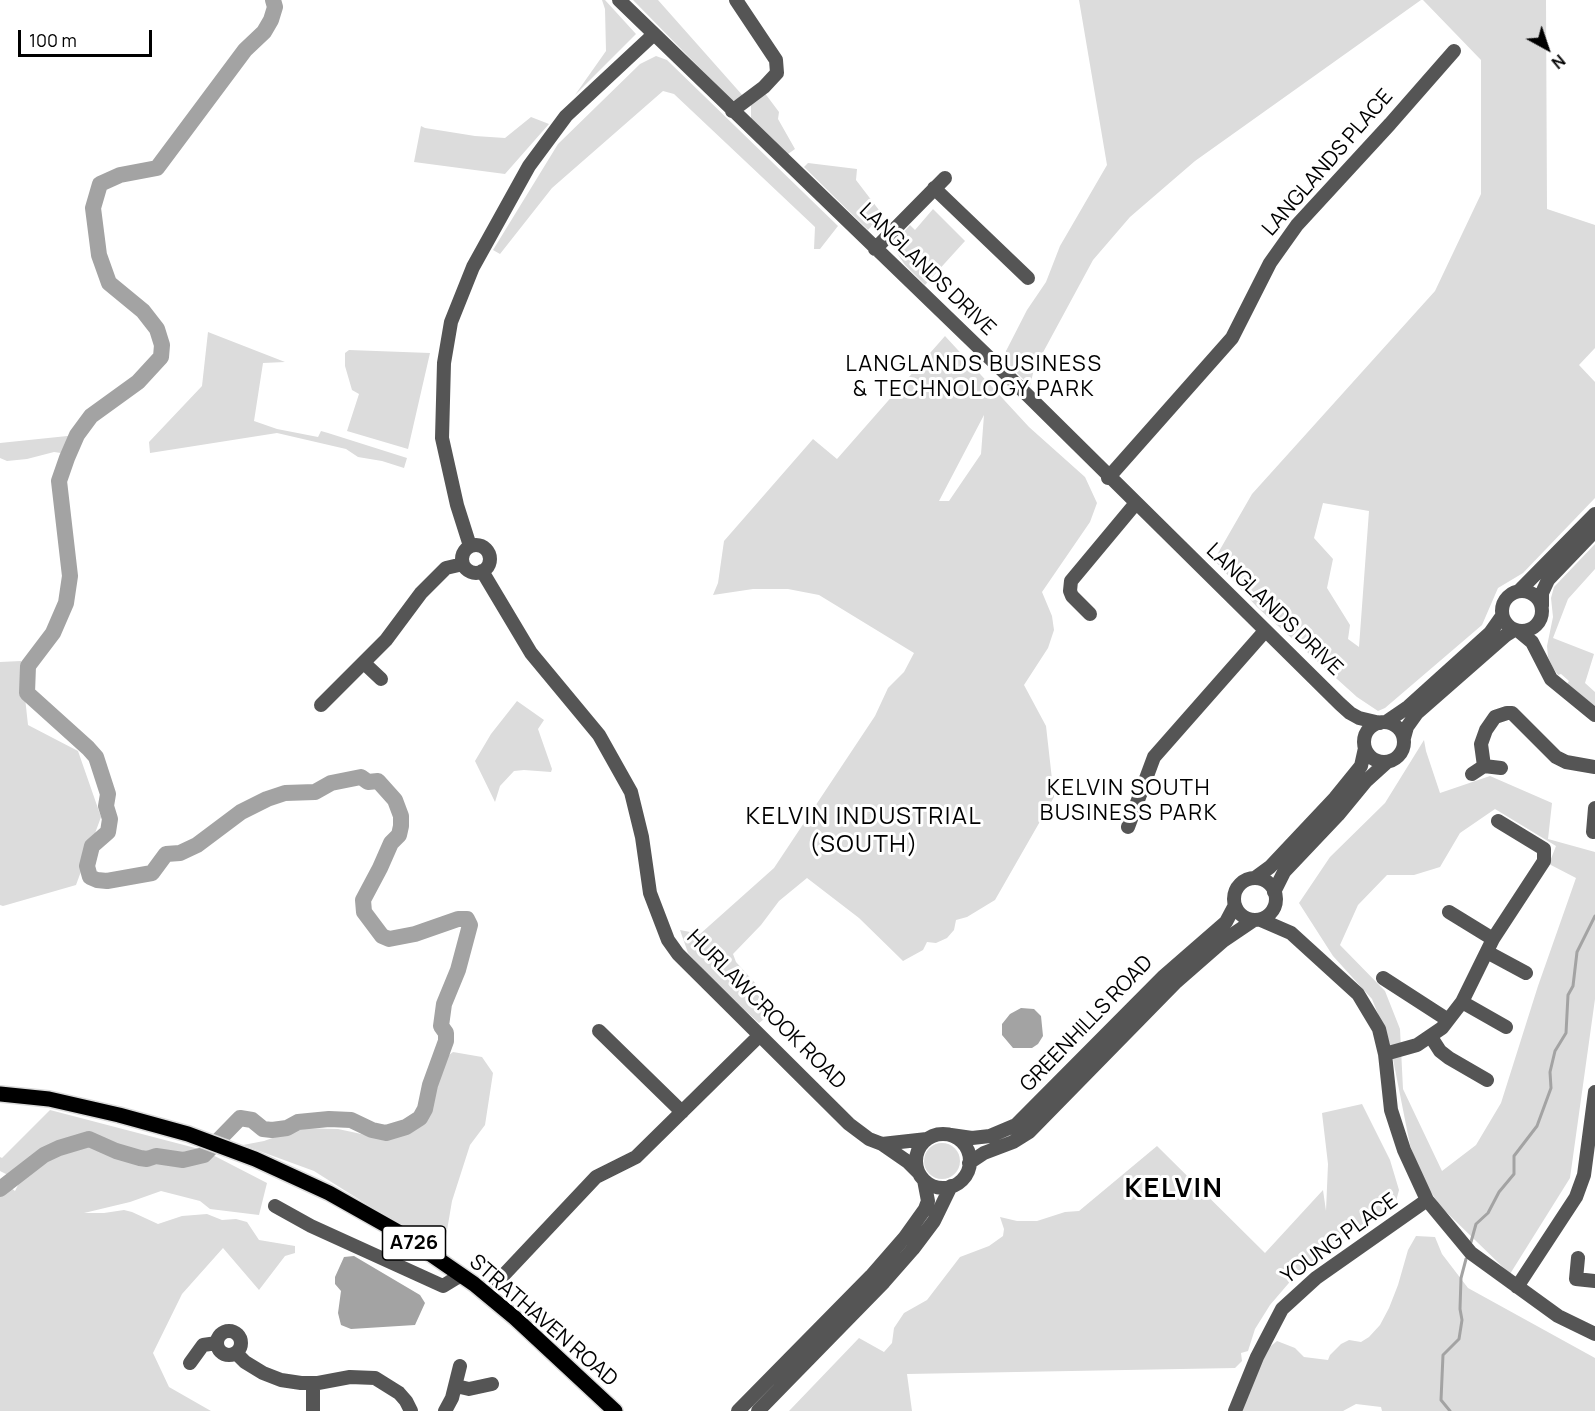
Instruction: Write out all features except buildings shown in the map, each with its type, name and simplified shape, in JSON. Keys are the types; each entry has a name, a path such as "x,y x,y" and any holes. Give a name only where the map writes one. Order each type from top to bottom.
{"main road":[{"name":"STRATHAVEN ROAD","path":"0,1094 49,1099 188,1134 255,1159 329,1193 400,1233 461,1275 515,1318 615,1411"}],"street":[{"path":"470,546 457,505 442,438 444,363 452,322 472,267 529,166 566,116 653,35 619,0"},
{"path":"732,111 764,87 777,73 776,60 736,0"},
{"name":"LANGLANDS DRIVE","path":"653,35 1003,371 1108,478 1350,713 1369,722 1383,723"},
{"name":"LANGLANDS PLACE","path":"1108,478 1232,338 1270,263 1297,225 1454,51"},
{"path":"875,249 945,178"},
{"path":"934,188 1028,278"},
{"path":"1090,614 1072,596 1071,582 1136,503"},
{"path":"1595,514 1519,591 1507,597 1503,602 1502,615 1490,633 1408,707 1370,729 1365,738 1361,766 1335,798 1270,867 1255,878 1245,881 1235,894 1235,905 1242,916 1291,933 1358,994 1379,1029 1385,1054 1391,1110 1404,1150 1427,1200 1471,1253 1558,1316 1595,1334"},
{"path":"1539,654 1542,593 1548,580 1595,531"},
{"path":"478,545 489,552 489,565 482,572 473,573 463,564 462,556 470,546 478,545"},
{"path":"321,705 386,640 421,592 446,568 463,564"},
{"name":"HURLAWCROOK ROAD","path":"482,572 531,653 599,735 630,792 642,837 650,893 668,940 679,956 849,1124 908,1162 921,1176"},
{"path":"1519,591 1531,592 1542,606"},
{"path":"1502,615 1509,627 1532,642 1551,679 1595,715"},
{"path":"1365,746 1375,760 1387,762 1394,760 1403,751 1407,727 1417,713 1506,634 1532,629 1540,621"},
{"path":"1128,827 1154,757 1265,631"},
{"path":"364,663 381,679"},
{"name":"LANGLANDS DRIVE","path":"1350,713 1365,746"},
{"path":"1484,766 1481,744 1486,730 1495,717 1507,713 1512,714 1556,757 1566,762 1595,767"},
{"path":"1383,723 1397,727 1404,738"},
{"path":"1258,920 1270,914 1284,872 1338,815 1366,781 1387,762"},
{"path":"1472,774 1484,766 1501,768"},
{"path":"1593,832 1595,808"},
{"path":"1385,1054 1417,1045 1442,1028 1462,1002 1493,939 1544,861 1544,849 1498,821"},
{"path":"1255,878 1267,882 1291,933"},
{"name":"GREENHILLS ROAD","path":"951,1135 972,1138 990,1136 1008,1129 1023,1119 1164,975 1226,922 1235,905"},
{"path":"1449,912 1493,939"},
{"name":"GREENHILLS ROAD","path":"969,1163 1029,1132 1175,983 1223,941 1258,920"},
{"path":"1487,952 1526,973"},
{"path":"1383,978 1448,1020"},
{"path":"1462,1002 1506,1027"},
{"path":"600,1031 682,1112"},
{"path":"498,1281 596,1177 636,1158 759,1036"},
{"path":"1431,1037 1440,1051 1449,1058 1487,1080"},
{"path":"1517,1287 1576,1197 1584,1175 1595,1092"},
{"path":"882,1144 927,1139 941,1134 951,1135 963,1143 967,1149 969,1163 963,1179 951,1186 937,1187 921,1176"},
{"path":"738,1411 871,1276 905,1237 925,1209 928,1201 916,1163 917,1154 927,1139"},
{"path":"758,1411 885,1282 934,1221 951,1186"},
{"name":"YOUNG PLACE","path":"1235,1411 1257,1357 1282,1309 1316,1278 1427,1200"},
{"path":"275,1206 311,1226 443,1286 461,1275"},
{"path":"1578,1258 1575,1279 1595,1281"},
{"path":"235,1333 240,1343 236,1353 228,1355 217,1348 217,1340 222,1334 235,1333"},
{"path":"190,1363 203,1345 217,1343"},
{"path":"236,1353 244,1362 272,1376 301,1383 350,1377 375,1378 399,1393 411,1411"},
{"path":"445,1411 456,1386 460,1366"},
{"path":"313,1383 313,1411"},
{"path":"456,1386 473,1388 492,1384"}],"shaded area":[{"path":"602,0 605,0 636,34 575,95 606,51 605,9"},
{"path":"633,0 658,0 744,97 732,101"},
{"path":"1079,0 1421,0 1195,161 1130,217 1093,260 1034,369 1030,386 1005,361 1006,351 1027,310 1046,282 1060,246 1107,165"},
{"path":"1423,0 1546,0 1547,209 1595,225 1595,348 1579,365 1595,382 1595,498 1523,573 1498,588 1482,625 1385,708 1378,711 1357,697 1257,607 1214,560 1252,494 1435,291 1481,194 1481,60","holes":["1323,503 1369,511 1359,647 1348,639 1350,625 1327,588 1333,559 1314,538"]},
{"path":"656,56 667,60 838,226 820,249 814,249 815,227 674,94 663,91 552,188 500,254 493,250 558,144 640,64"},
{"path":"764,92 779,112 778,119 795,149 788,154 751,119 751,105"},
{"path":"531,117 549,124 505,174 414,162 421,126 475,136 505,138"},
{"path":"808,163 857,169 856,180 882,214 868,230 804,167"},
{"path":"933,209 965,241 925,285 905,265 892,246 910,225 915,230"},
{"path":"208,332 285,362 263,363 254,421 277,429 318,437 321,431 328,433 407,458 404,468 358,457 346,449 277,433 150,453 149,442 202,386"},
{"path":"945,336 1029,427 1085,477 1097,503 1090,522 1042,592 1052,616 1054,630 1048,648 1024,685 1046,726 1054,797 995,900 967,917 956,920 954,930 947,938 936,943 927,942 923,950 903,961 859,918 807,878 779,901 761,925 733,954 736,962 756,984 773,1009 759,1023 719,987 688,953 680,930 700,934 774,868 875,716 888,688 904,672 914,653 819,595 788,589 753,589 713,595 718,583 724,541 813,439 837,459","holes":["984,415 981,454 949,501 939,501"]},
{"path":"349,350 430,353 408,449 347,431 359,394 352,390 345,366 345,353"},
{"path":"77,435 68,454 54,452 7,461 0,458 0,443"},
{"path":"1595,544 1595,569 1568,599 1553,638 1594,654 1585,683 1595,692 1595,706 1567,684 1569,681 1561,674 1558,675 1548,657 1547,646 1553,617 1551,598 1554,587"},
{"path":"21,661 28,725 78,751 101,817 76,885 3,906 0,905 0,662"},
{"path":"517,701 544,720 538,729 552,769 551,772 514,771 500,786 495,802 475,761 491,734"},
{"path":"1424,740 1440,793 1490,776 1552,803 1548,839 1595,852 1595,999 1570,1178 1510,1274 1440,1206 1422,1178 1410,1145 1390,1044 1372,999 1333,956 1299,903 1330,857 1385,803","holes":["1495,809 1556,846 1549,864 1576,878 1538,986 1501,1103 1476,1145 1442,1171 1403,1089 1400,1029 1385,991 1340,945 1358,905 1387,875 1414,875 1440,867 1460,833"]},
{"path":"1021,1008 1034,1009 1041,1016 1043,1036 1032,1048 1013,1048 1002,1035 1002,1024 1010,1014"},
{"path":"453,1052 482,1057 493,1073 485,1125 470,1145 452,1201 444,1248 390,1219 314,1171 243,1145 264,1141 300,1128 338,1129 366,1135 411,1131 431,1114 437,1064"},
{"path":"1362,1104 1390,1160 1399,1190 1395,1205 1344,1237 1294,1277 1270,1305 1255,1329 1248,1351 1241,1353 1242,1361 1235,1368 907,1374 912,1411 789,1411 859,1338 884,1352 892,1343 894,1328 904,1313 927,1300 960,1257 989,1246 1003,1236 1004,1229 1000,1217 1017,1221 1037,1221 1065,1212 1079,1211 1157,1146 1265,1253 1323,1190 1326,1211 1328,1164 1322,1113"},
{"path":"50,1110 203,1150 267,1183 259,1215 210,1209 200,1201 161,1191 130,1202 84,1213 124,1210 158,1224 182,1216 207,1214 222,1220 236,1219 247,1222 259,1240 295,1246 295,1253 285,1256 259,1290 223,1248 182,1294 153,1353 169,1387 211,1411 0,1411 0,1179 15,1191 20,1177 44,1155 89,1139 116,1151 158,1162 198,1151 138,1153 89,1135 45,1150 10,1176 0,1171 0,1157 2,1158"},
{"path":"942,1143 955,1148 960,1161 955,1174 942,1179 929,1174 924,1161 929,1148"},
{"path":"1416,1236 1435,1237 1442,1254 1468,1288 1595,1358 1595,1411 1382,1411 1381,1407 1356,1404 1343,1411 1242,1411 1266,1350 1277,1341 1295,1348 1304,1357 1328,1360 1341,1344 1349,1340 1361,1342 1369,1337 1380,1325 1389,1308 1408,1250"},
{"path":"354,1256 420,1295 425,1303 415,1325 351,1329 341,1325 338,1313 341,1291 335,1284 335,1277 344,1257"}],"waterway":[{"path":"0,1189 44,1155 89,1139 116,1151 140,1158 147,1159 156,1156 183,1160 204,1155 240,1118 252,1120 263,1129 272,1130 287,1128 298,1122 329,1119 351,1120 372,1130 386,1133 406,1127 420,1118 425,1109 430,1085 446,1041 446,1033 441,1026 444,1004 458,970 470,925 467,919 458,919 415,934 389,939 382,936 364,912 363,900 391,843 399,835 401,826 401,816 395,800 378,781 368,782 361,777 331,783 315,792 285,793 267,799 241,812 197,845 180,853 166,854 152,873 107,881 97,880 90,877 87,866 92,846 108,832 110,819 106,806 108,794 96,757 27,693 28,666 53,633 66,603 70,576 59,481 67,458 77,435 91,416 138,382 161,357 162,345 157,329 143,311 109,283 99,255 93,208 100,184 120,175 157,168 245,50 264,32 275,7 273,0"},
{"path":"1471,1242 1476,1224 1488,1213 1499,1192 1514,1174 1514,1156 1537,1126 1551,1088 1550,1072 1555,1051 1566,1033 1568,995 1573,986 1577,952 1595,916"},
{"path":"1450,1411 1441,1400 1443,1355 1459,1339 1462,1320 1461,1278 1466,1259"}],"district":[{"name":"LANGLANDS BUSINESS & TECHNOLOGY PARK","path":"974,378"},
{"name":"KELVIN SOUTH BUSINESS PARK","path":"1129,802"},
{"name":"KELVIN INDUSTRIAL (SOUTH)","path":"864,831"},
{"name":"KELVIN","path":"1174,1189"}]}
